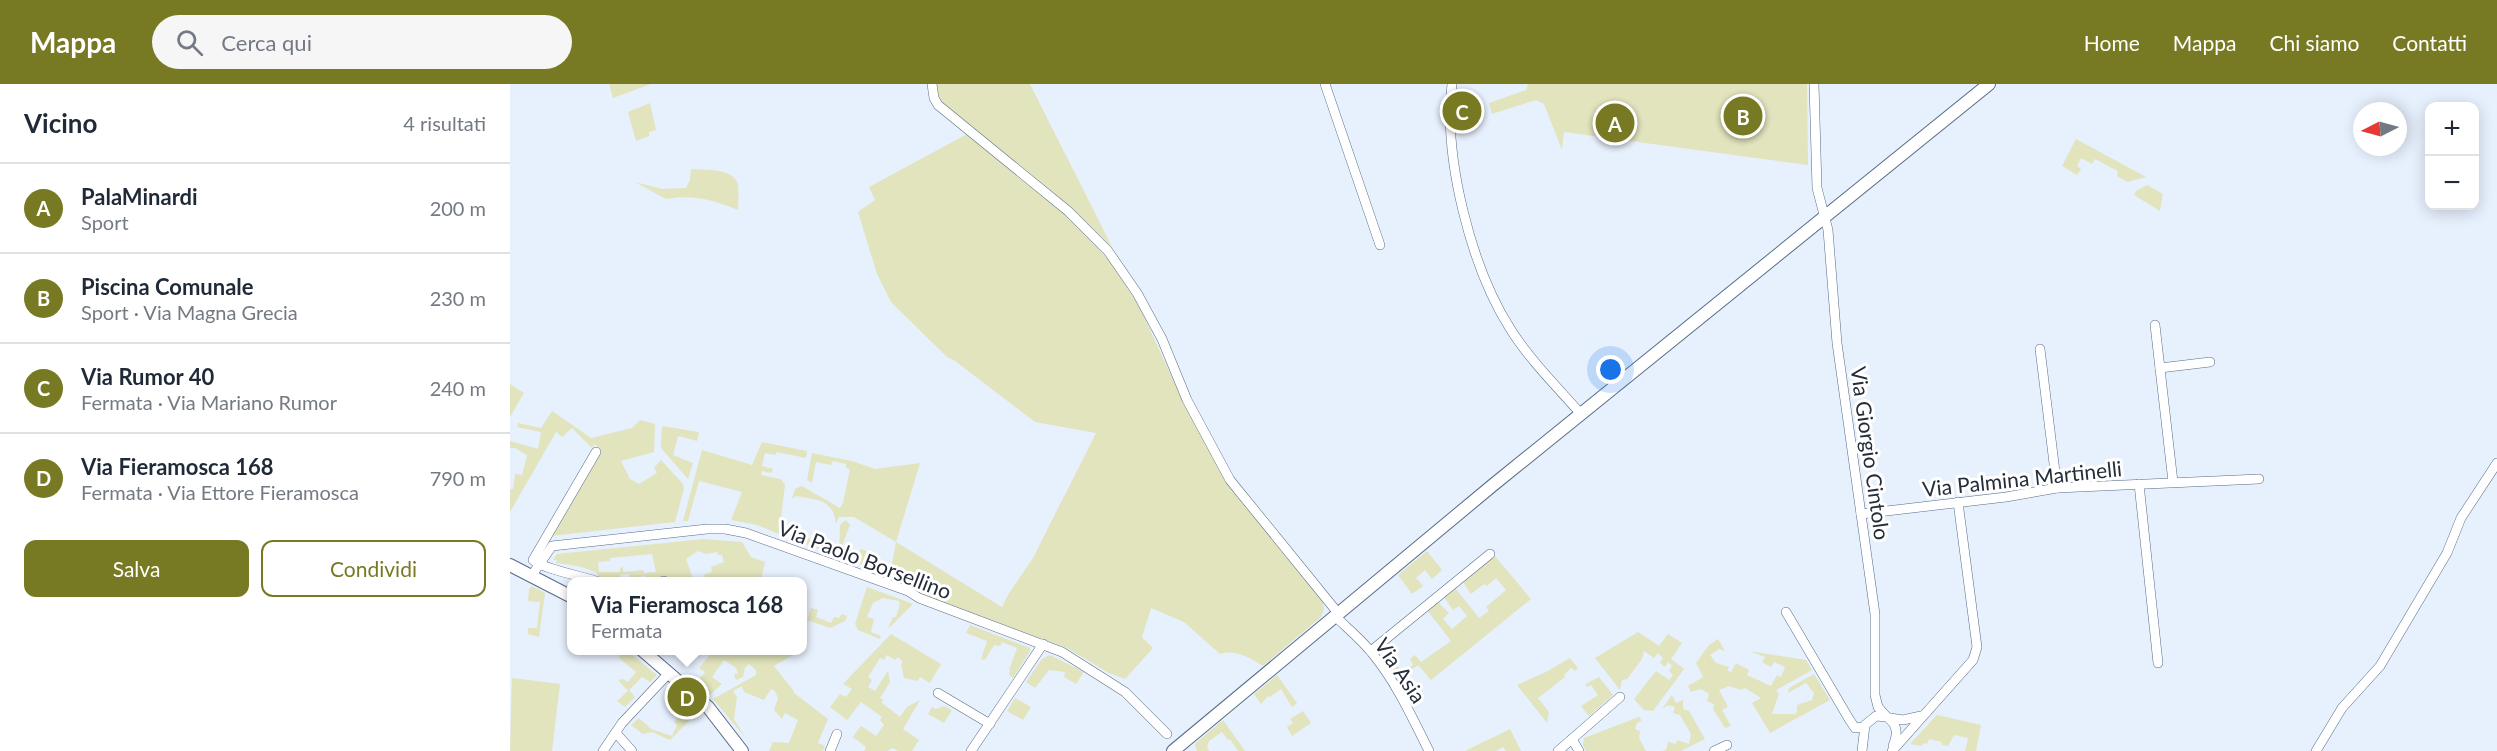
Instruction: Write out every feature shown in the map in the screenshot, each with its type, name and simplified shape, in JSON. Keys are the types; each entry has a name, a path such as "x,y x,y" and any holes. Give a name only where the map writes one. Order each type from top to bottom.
{"main road":[{"path":"1173,751 1336,614 1989,84"},
{"path":"510,565 535,571 567,593"},
{"path":"647,655 708,707 742,751"}],"street":[{"name":"Via Asia","path":"932,84 934,98 939,105 1068,211 1108,250 1142,302 1162,339 1187,400 1230,480 1336,614 1371,651 1400,693 1429,751"},
{"path":"1325,84 1380,245"},
{"path":"1452,84 1449,130 1466,221 1478,265 1512,332 1581,414"},
{"name":"Via Giorgio Cintolo","path":"1814,84 1817,188 1828,230 1838,343 1875,614 1875,695 1878,707 1888,718"},
{"path":"2155,324 2173,482"},
{"path":"2040,349 2057,488"},
{"path":"2160,368 2210,362"},
{"path":"585,577 576,574 535,571 533,560 596,452"},
{"path":"2316,751 2342,708 2380,666 2446,553 2461,518 2497,462"},
{"name":"Via Palmina Martinelli","path":"1862,514 2057,488 2259,479"},
{"path":"2139,484 2158,663"},
{"path":"1891,751 1973,660 1977,647 1958,502"},
{"name":"Via Paolo Borsellino","path":"535,571 552,546 677,531 725,529 746,533 908,591 919,598 1043,644 1078,661 1125,692 1167,734"},
{"path":"1371,651 1490,554"},
{"path":"1786,612 1855,728 1865,726 1876,716 1912,719 1926,714"},
{"path":"971,751 1043,644"},
{"path":"603,751 622,723 669,673"},
{"path":"938,693 990,724"},
{"name":"Via Giorgio Cintolo","path":"1861,751 1865,726 1875,695"},
{"path":"1558,751 1620,697"},
{"path":"1888,718 1897,730 1891,751"},
{"path":"1849,719 1861,751"},
{"path":"616,733 632,751"},
{"path":"830,751 837,734"},
{"path":"1572,739 1579,751"},
{"path":"1714,751 1727,745"}],"green space":[{"path":"609,84 651,84 613,98"},
{"path":"935,84 1030,84 1112,247 1069,206 943,105 939,100"},
{"path":"1528,84 1807,84 1808,165 1564,132 1562,150 1544,104 1536,100 1492,114 1489,103 1526,90"},
{"path":"650,103 656,130 649,132 649,136 636,141 628,112"},
{"path":"969,133 1078,225 1110,262 1138,304 1183,401 1225,480 1323,602 1324,609 1321,617 1263,666 1237,653 1220,654 1184,622 1151,608 1142,637 1153,648 1125,679 1109,673 1065,647 932,600 923,594 925,588 921,586 922,583 917,581 915,584 890,575 896,542 1002,607 1033,558 1096,433 1035,422 947,357 891,302 877,274 858,212 875,200 869,187"},
{"path":"2076,139 2146,177 2127,182 2117,176 2118,171 2095,159 2092,164 2081,158 2077,166 2081,169 2077,175 2062,166"},
{"path":"691,169 719,171 736,179 738,210 703,199 685,197 666,199 635,182 662,189 686,188 690,180"},
{"path":"2147,185 2163,194 2160,211 2134,195 2136,191"},
{"path":"510,384 524,393 510,417"},
{"path":"552,411 591,438 632,428 640,420 655,424 654,452 621,461 630,479 639,484 657,473 654,468 661,460 683,484 684,489 675,522 551,536 601,452 595,444 592,448 572,428 562,437 556,432 510,512 510,489 513,489 515,474 522,475 527,455 515,448 510,448 510,441 538,449 541,432 517,427 518,423 541,428"},
{"path":"662,426 699,432 697,441 678,436 673,455 693,463 688,479 661,448"},
{"path":"762,442 807,451 806,458 777,452 775,455 765,453 762,466 773,469 772,473 762,471 761,475 781,479 785,485 779,534 757,525 731,520 742,492 699,481 688,521 683,521 702,450 752,465"},
{"path":"812,453 852,461 875,469 920,463 896,542 854,517 839,517 836,524 832,510 823,502 796,496 792,499 795,489 802,486 840,508 843,503 850,469 846,468 846,464 833,461 831,465 816,462 812,483 807,480"},
{"path":"846,520 850,525 842,546 874,554 873,557 880,559 881,565 878,571 839,556 840,525"},
{"path":"796,534 814,540 815,535 824,537 822,550 795,540"},
{"path":"704,539 742,542 751,557 765,562 762,577 706,577 703,575 712,572 711,567 724,562 722,555 718,555 717,552 706,554 698,551 686,559 692,577 629,577 629,574 620,575 620,577 599,577 596,572 578,566 556,563 557,560 553,560 557,554","holes":["652,554 656,572 644,573 643,570 623,572 623,567 620,568 620,572 599,572 598,562 610,561 610,558"]},
{"path":"1427,551 1442,570 1432,579 1425,570 1416,578 1423,586 1412,594 1398,575"},
{"path":"1495,556 1531,599 1431,680 1418,665 1398,679 1384,659 1390,655 1402,672 1413,665 1410,659 1415,655 1421,662 1451,641 1427,610 1438,602 1449,613 1443,619 1452,629 1467,616 1459,606 1453,610 1444,597 1455,588 1479,618 1489,611 1486,607 1506,590 1496,578 1487,586 1484,584 1471,594 1463,582"},
{"path":"532,586 545,593 539,637 528,634 528,628 537,628 540,602 528,601 529,589"},
{"path":"867,587 913,604 888,629 893,617 896,617 899,601 883,598 873,603 867,617 874,619 871,632 881,636 880,639 858,630 855,624"},
{"path":"811,608 818,610 816,617 831,623 834,617 839,618 842,614 847,616 845,621 830,628 807,620"},
{"path":"970,625 1030,648 1013,678 1009,675 1009,670 1017,648 1002,642 1000,646 994,645 985,660 981,659 987,641 966,633"},
{"path":"1638,632 1659,646 1668,634 1682,643 1671,659 1684,669 1653,711 1644,710 1634,699 1656,671 1669,680 1673,675 1669,671 1672,666 1668,662 1665,667 1660,663 1663,658 1658,653 1654,658 1644,651 1642,659 1627,679 1622,680 1620,690 1595,658"},
{"path":"891,634 941,664 930,683 920,677 918,681 904,678 901,664 903,662 898,657 895,660 887,655 884,660 880,658 868,677 872,680 868,687 875,691 888,671 890,682 880,698 883,699 882,703 900,717 907,707 920,700 903,729 919,740 912,751 898,751 893,748 887,751 864,751 866,747 853,737 861,726 876,736 884,725 880,720 882,717 861,702 847,720 830,707 840,694 846,697 852,689 843,684"},
{"path":"1718,639 1725,651 1719,649 1710,655 1716,663 1729,667 1727,670 1731,672 1736,663 1749,670 1747,675 1771,686 1777,675 1781,677 1785,667 1774,662 1771,667 1762,662 1765,657 1749,651 1806,660 1812,670 1776,690 1779,694 1772,714 1795,714 1797,705 1812,700 1814,693 1806,683 1788,693 1789,688 1814,674 1830,700 1770,733 1752,703 1761,698 1745,688 1741,690 1729,686 1719,690 1728,707 1722,710 1731,726 1725,728 1713,709 1714,704 1707,701 1709,694 1701,689 1691,692 1688,686 1703,677 1696,663 1709,645"},
{"path":"620,655 632,655 657,675 650,682 642,677 629,690 635,697 625,707 617,701 628,691 618,680 623,679 628,682 636,672 619,658"},
{"path":"710,655 793,655 774,666 794,693 828,719 818,743 825,746 823,751 769,751 773,742 789,743 798,720 785,713 782,719 774,710 778,698 775,691 771,689 764,700 744,692 742,686 733,691 737,697 734,719 745,737 713,699 756,675 756,670 749,664 745,668 743,677 736,680 734,675 738,673 736,668 724,660 712,677 722,684 710,695 696,684 705,672 699,668"},
{"path":"1050,655 1084,672 1076,684 1064,677 1065,672 1049,670 1035,688 1026,682 1042,659"},
{"path":"1570,658 1578,668 1575,671 1571,668 1564,675 1565,677 1538,698 1549,712 1547,723 1517,685"},
{"path":"1277,675 1297,703 1292,707 1281,689 1270,697 1268,696 1261,704 1254,694"},
{"path":"1599,677 1613,695 1589,716 1581,706 1598,695 1591,685 1587,687 1585,684"},
{"path":"512,678 560,684 552,751 510,751"},
{"path":"670,686 697,709 695,715 670,740 652,732 643,734 631,725 639,718 651,729 672,736 677,725 674,722 688,707 672,691 669,693"},
{"path":"1672,695 1676,703 1683,700 1683,709 1689,711 1705,739 1681,751 1662,751 1666,750 1668,742 1676,744 1677,740 1689,744 1691,734 1680,715 1673,713 1675,707 1668,705 1662,709"},
{"path":"1015,698 1031,707 1023,720 1007,711"},
{"path":"944,706 952,710 944,723 928,714 932,707 936,709"},
{"path":"1303,711 1311,723 1292,736 1287,727 1293,723 1290,719"},
{"path":"1937,715 1981,725 1976,751 1965,751 1968,738 1954,735 1948,746 1929,739 1927,744 1923,743 1922,746 1910,744"},
{"path":"1639,717 1642,721 1637,723 1635,729 1640,731 1639,738 1646,751 1586,751 1583,745 1584,738"},
{"path":"1223,720 1245,751 1238,751 1222,732 1209,741 1207,747 1209,751 1197,751 1195,745 1197,742"},
{"path":"1510,729 1521,751 1506,751 1503,747 1496,751 1465,751"}],"place":[{"name":"Via Rumor 40","path":"1462,111"},
{"name":"Piscina Comunale","path":"1743,116"},
{"name":"PalaMinardi","path":"1615,123"},
{"name":"Via Fieramosca 168","path":"687,697"}]}
